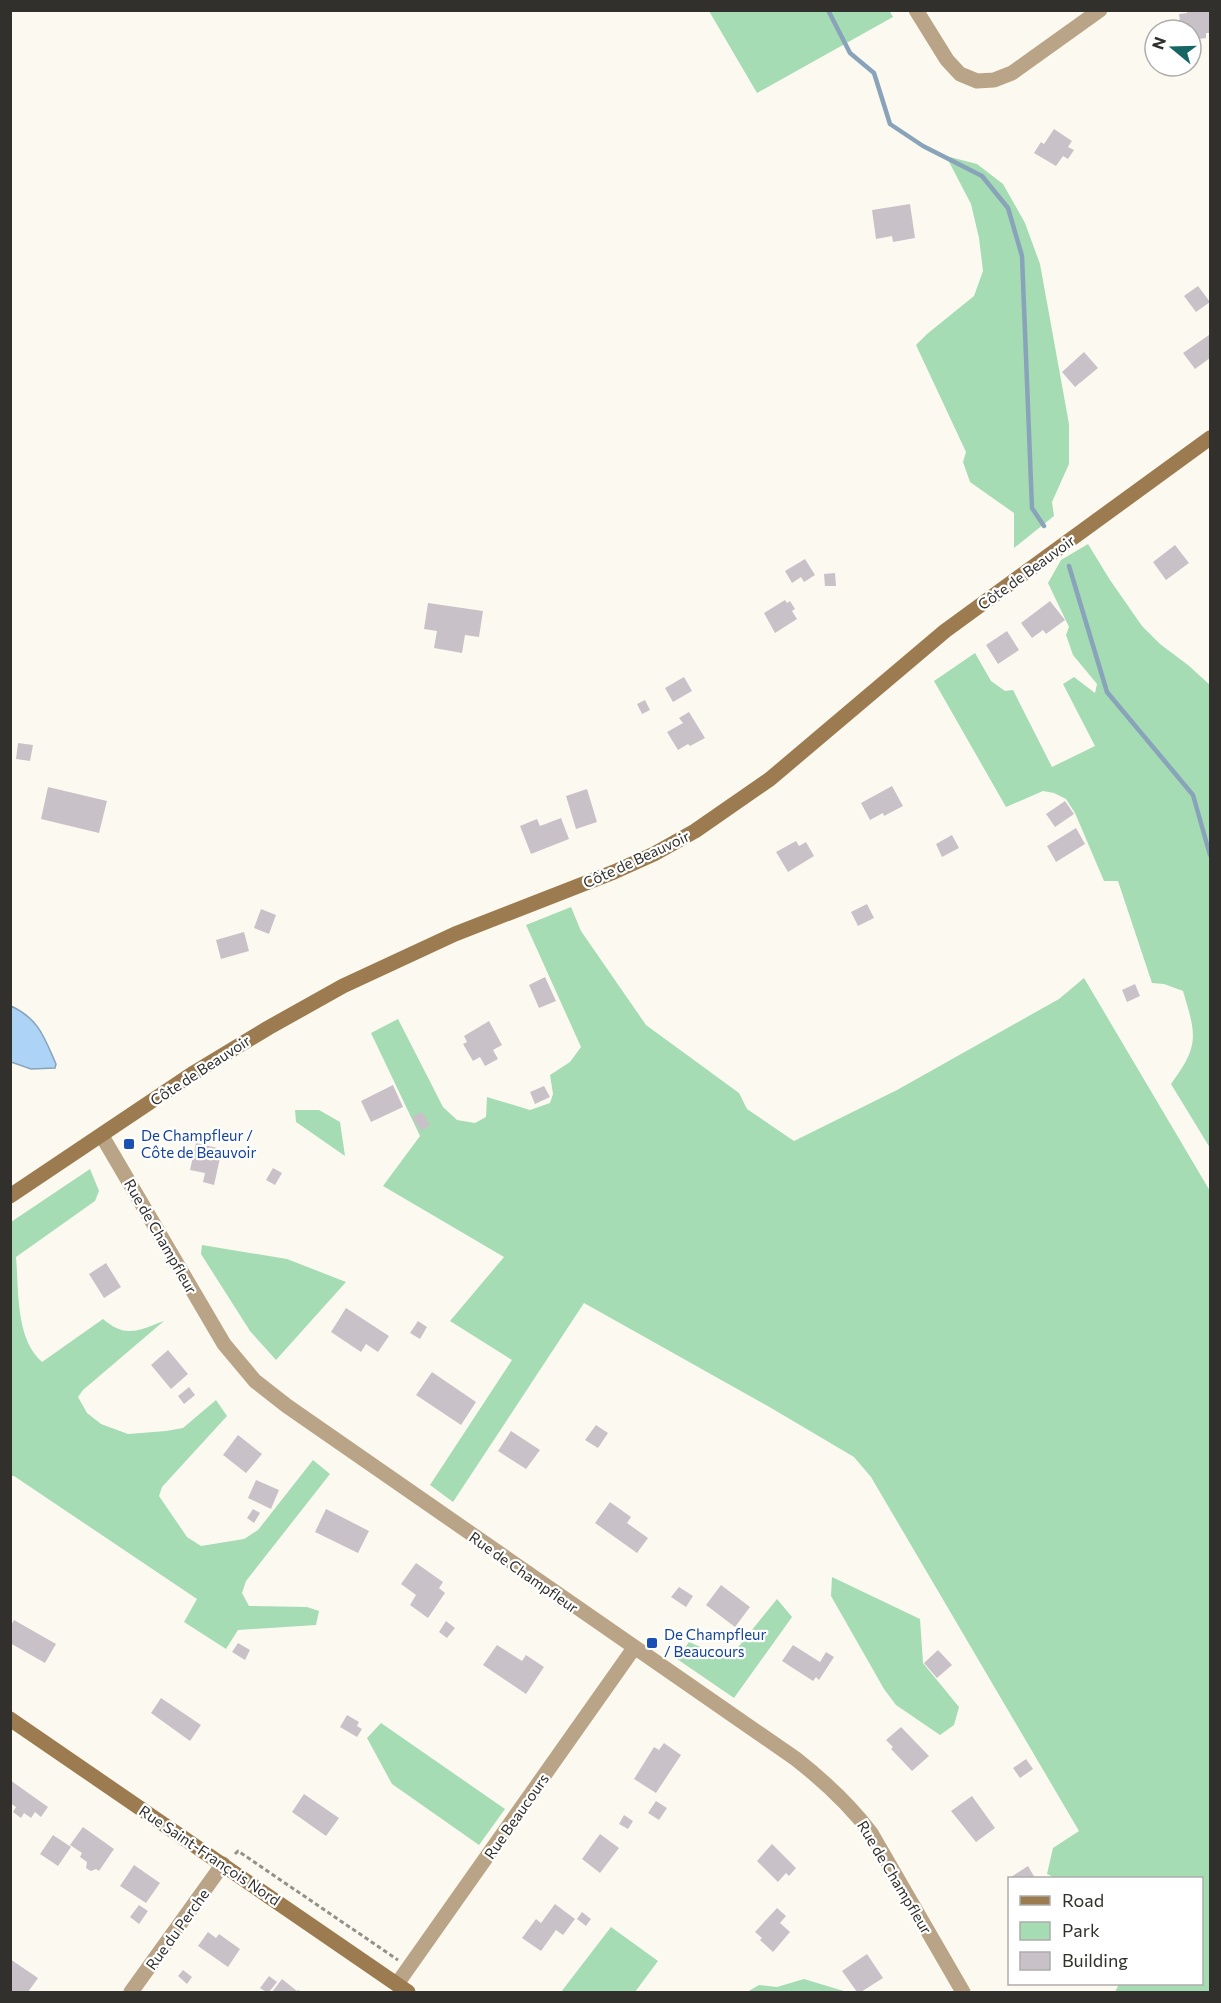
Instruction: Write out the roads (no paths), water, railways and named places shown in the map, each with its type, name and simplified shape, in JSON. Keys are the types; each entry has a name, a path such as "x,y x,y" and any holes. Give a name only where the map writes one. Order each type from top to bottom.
{"street":[{"path":"916,10 947,60 960,74 977,81 994,80 1012,73 1100,10"},
{"name":"Côte de Beauvoir","path":"10,1196 212,1061 343,986 455,934 614,872 654,854 695,831 770,779 945,631 1210,438"},
{"name":"Rue de Champfleur","path":"102,1136 224,1344 255,1381 287,1406 820,1778 856,1813 871,1833 963,1992"},
{"name":"Rue Beaucours","path":"403,1988 409,1968 634,1648"},
{"name":"Rue Saint-François Nord","path":"10,1719 403,1988"},
{"name":"Rue du Perche","path":"131,1992 223,1864"}],"water":[{"path":"11,1006 28,1017 40,1030 56,1064 55,1068 31,1069 11,1062"}],"waterway":[{"path":"828,10 850,53 874,73 890,124 923,146 982,176 1008,208 1022,256 1032,508 1044,526"},
{"path":"1069,566 1107,692 1193,795 1210,855"}],"place":[{"name":"De Champfleur / Côte de Beauvoir","path":"129,1144"},
{"name":"De Champfleur / Beaucours","path":"652,1643"}]}
